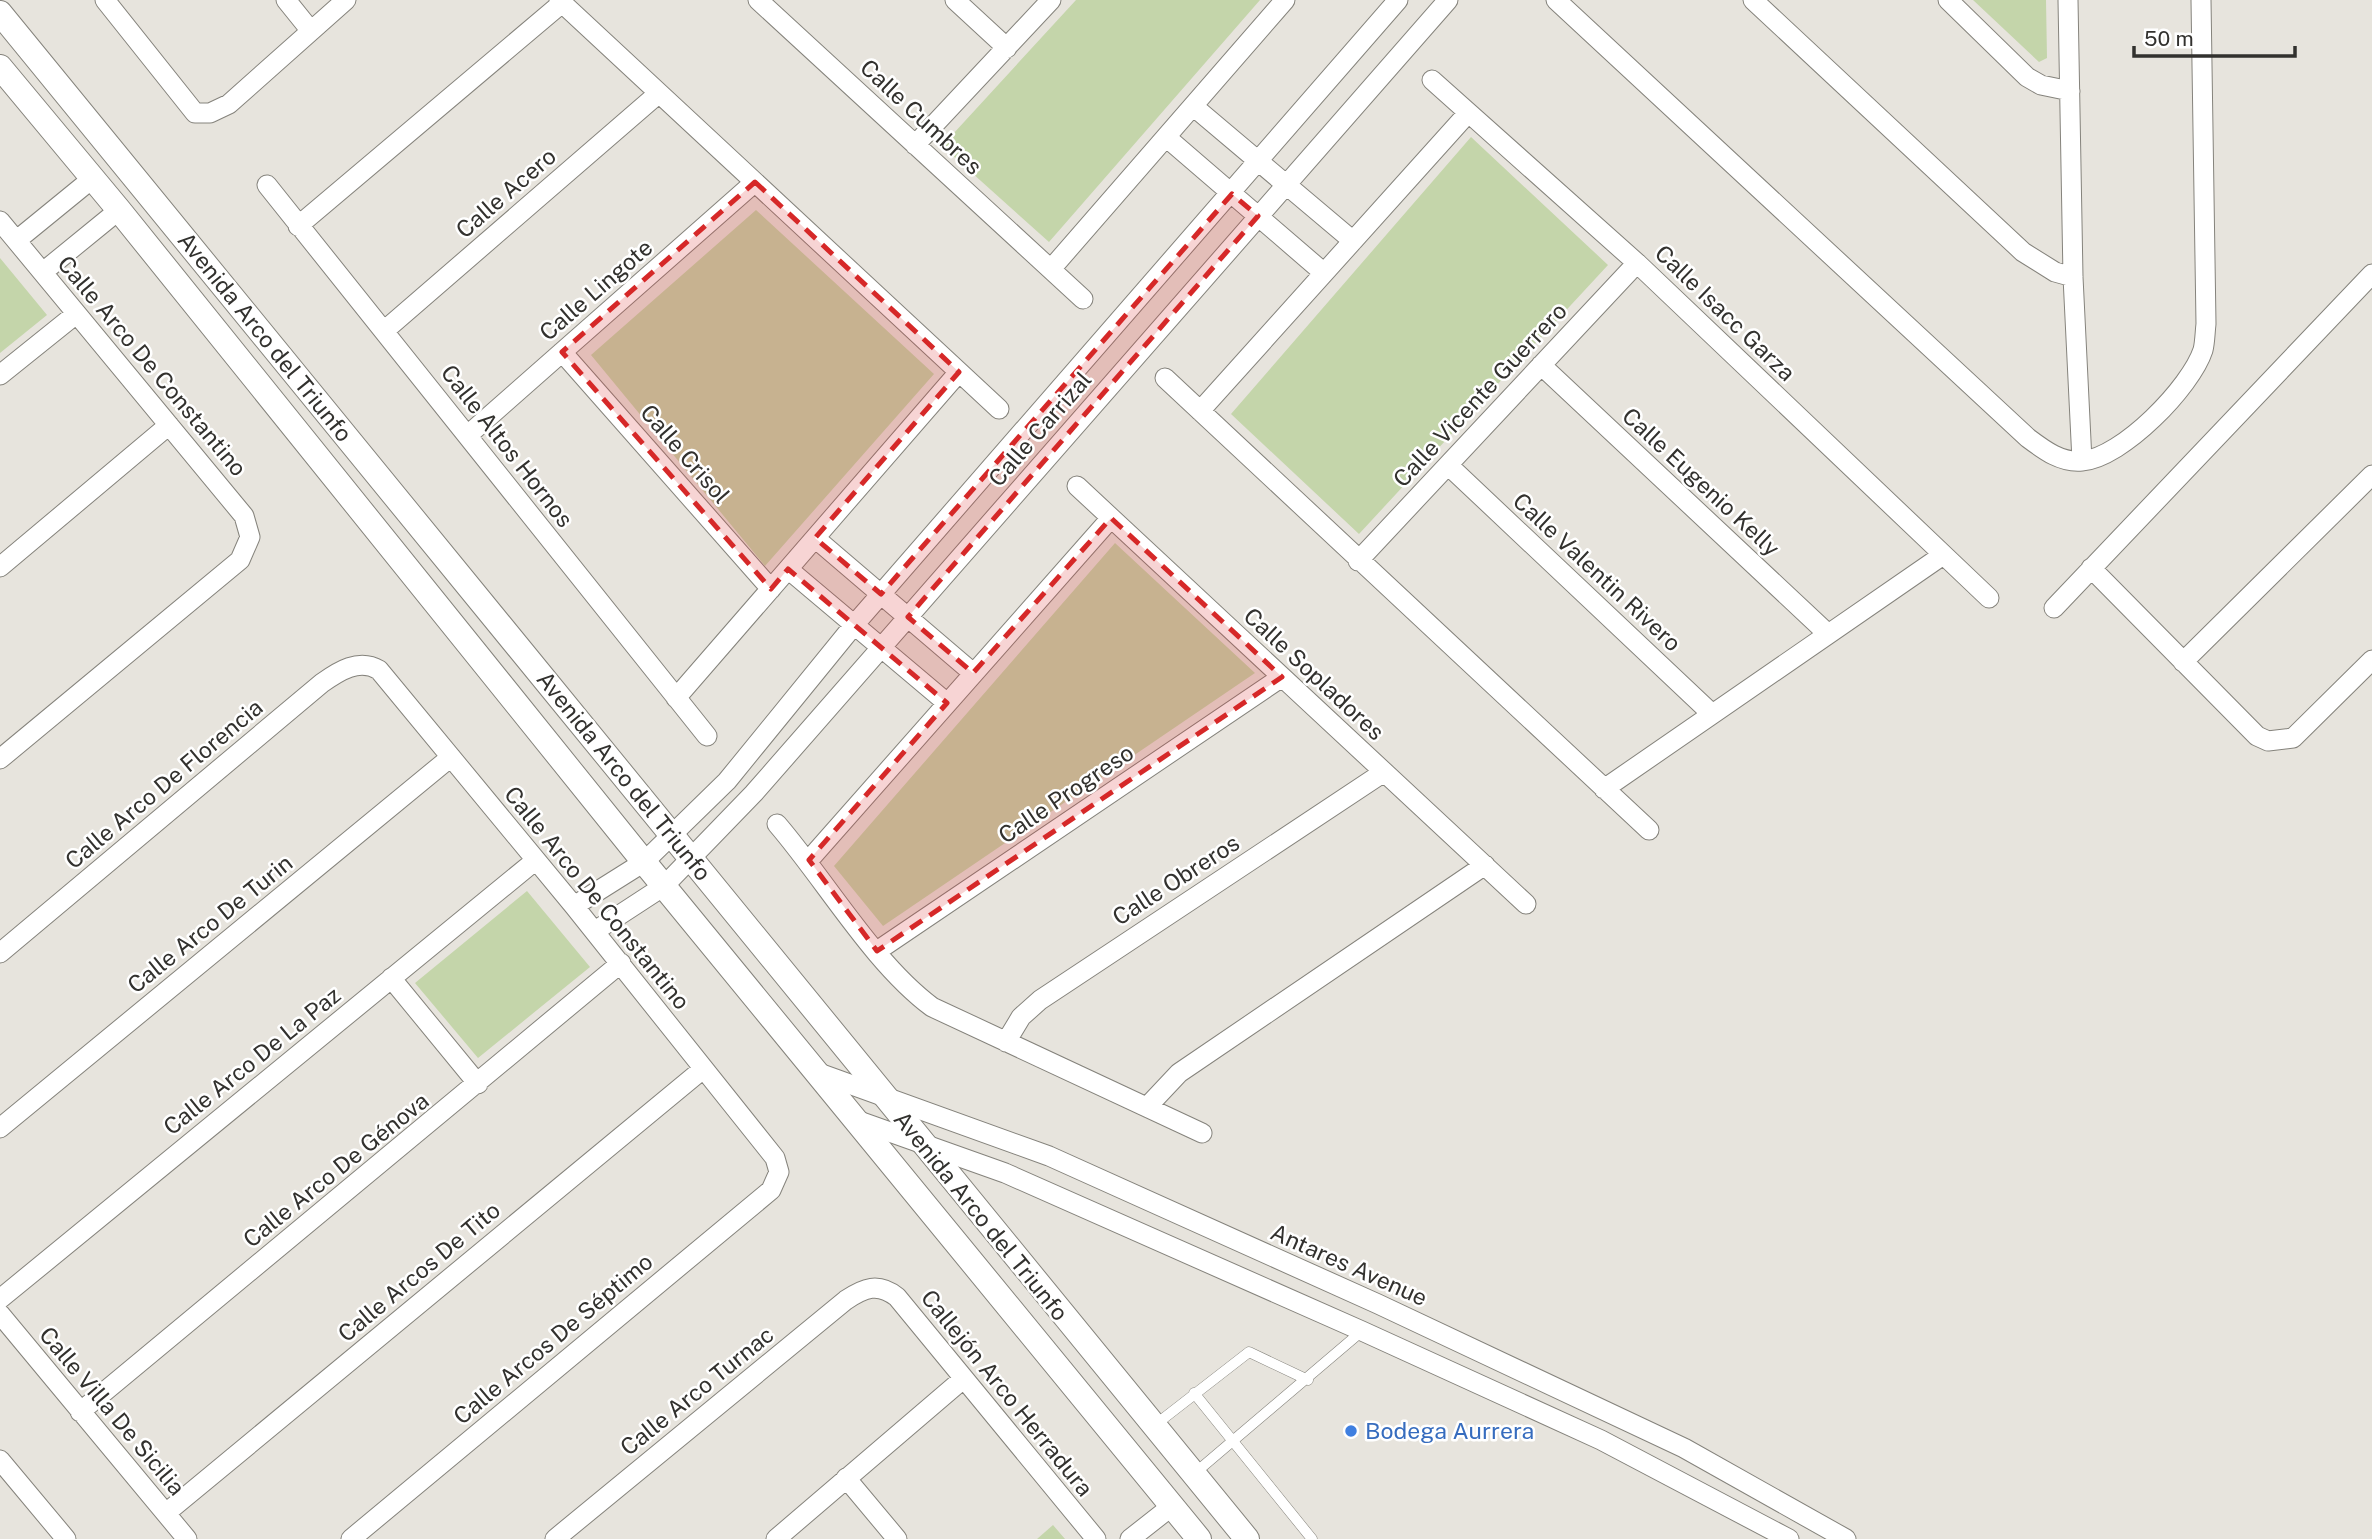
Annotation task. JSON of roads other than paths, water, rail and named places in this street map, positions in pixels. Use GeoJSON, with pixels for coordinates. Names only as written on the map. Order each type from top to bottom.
{"type":"FeatureCollection","features":[{"type":"Feature","properties":{"kind":"street"},"geometry":{"type":"LineString","coordinates":[[105,0],[195,113],[200,115],[229,104],[346,0]]}},
{"type":"Feature","properties":{"kind":"street"},"geometry":{"type":"LineString","coordinates":[[286,0],[311,31]]}},
{"type":"Feature","properties":{"kind":"street","name":"Calle Cumbres"},"geometry":{"type":"LineString","coordinates":[[758,0],[1083,299]]}},
{"type":"Feature","properties":{"kind":"street"},"geometry":{"type":"LineString","coordinates":[[955,0],[1007,48]]}},
{"type":"Feature","properties":{"kind":"street"},"geometry":{"type":"LineString","coordinates":[[915,145],[1051,0]]}},
{"type":"Feature","properties":{"kind":"street"},"geometry":{"type":"LineString","coordinates":[[1051,269],[1285,0]]}},
{"type":"Feature","properties":{"kind":"street","name":"Calle Carrizal"},"geometry":{"type":"LineString","coordinates":[[574,905],[644,862],[727,780],[854,625],[1232,194],[1398,0]]}},
{"type":"Feature","properties":{"kind":"street","name":"Calle Carrizal"},"geometry":{"type":"LineString","coordinates":[[595,931],[664,886],[754,793],[1448,0]]}},
{"type":"Feature","properties":{"kind":"street"},"geometry":{"type":"LineString","coordinates":[[1753,0],[2023,252],[2055,272],[2073,277]]}},
{"type":"Feature","properties":{"kind":"street"},"geometry":{"type":"LineString","coordinates":[[1948,0],[2027,77],[2041,85],[2070,91]]}},
{"type":"Feature","properties":{"kind":"street"},"geometry":{"type":"LineString","coordinates":[[2068,0],[2073,277],[2082,461]]}},
{"type":"Feature","properties":{"kind":"street"},"geometry":{"type":"LineString","coordinates":[[1562,2],[2028,438],[2048,453],[2082,461],[2123,443],[2148,421],[2194,369],[2203,349],[2206,324],[2202,0]]}},
{"type":"Feature","properties":{"kind":"street"},"geometry":{"type":"LineString","coordinates":[[298,226],[560,2],[999,409]]}},
{"type":"Feature","properties":{"kind":"street","name":"Avenida Arco del Triunfo"},"geometry":{"type":"LineString","coordinates":[[0,13],[1192,1476],[1247,1539]]}},
{"type":"Feature","properties":{"kind":"street","name":"Avenida Arco del Triunfo"},"geometry":{"type":"LineString","coordinates":[[0,67],[119,210],[644,862],[1199,1539]]}},
{"type":"Feature","properties":{"kind":"street","name":"Calle Isacc Garza"},"geometry":{"type":"LineString","coordinates":[[1432,80],[1637,263],[1989,598]]}},
{"type":"Feature","properties":{"kind":"street","name":"Calle Acero"},"geometry":{"type":"LineString","coordinates":[[384,331],[659,93]]}},
{"type":"Feature","properties":{"kind":"street"},"geometry":{"type":"LineString","coordinates":[[1193,106],[1353,241]]}},
{"type":"Feature","properties":{"kind":"street"},"geometry":{"type":"LineString","coordinates":[[1200,411],[1468,113]]}},
{"type":"Feature","properties":{"kind":"street"},"geometry":{"type":"LineString","coordinates":[[1166,137],[1324,273]]}},
{"type":"Feature","properties":{"kind":"street"},"geometry":{"type":"LineString","coordinates":[[17,240],[93,178]]}},
{"type":"Feature","properties":{"kind":"street","name":"Calle Lingote"},"geometry":{"type":"LineString","coordinates":[[468,435],[755,182]]}},
{"type":"Feature","properties":{"kind":"street","name":"Calle Altos Hornos"},"geometry":{"type":"LineString","coordinates":[[267,185],[707,736]]}},
{"type":"Feature","properties":{"kind":"street"},"geometry":{"type":"LineString","coordinates":[[43,272],[119,210]]}},
{"type":"Feature","properties":{"kind":"street","name":"Calle Arco De Constantino"},"geometry":{"type":"LineString","coordinates":[[0,221],[244,516],[250,528],[247,549],[240,560],[0,759]]}},
{"type":"Feature","properties":{"kind":"street","name":"Calle Vicente Guerrero"},"geometry":{"type":"LineString","coordinates":[[1359,561],[1637,263]]}},
{"type":"Feature","properties":{"kind":"street"},"geometry":{"type":"LineString","coordinates":[[2054,608],[2372,274]]}},
{"type":"Feature","properties":{"kind":"street"},"geometry":{"type":"LineString","coordinates":[[0,374],[76,314]]}},
{"type":"Feature","properties":{"kind":"street","name":"Calle Crisol"},"geometry":{"type":"LineString","coordinates":[[562,352],[771,589]]}},
{"type":"Feature","properties":{"kind":"street","name":"Calle Eugenio Kelly"},"geometry":{"type":"LineString","coordinates":[[1541,365],[1828,634]]}},
{"type":"Feature","properties":{"kind":"street"},"geometry":{"type":"LineString","coordinates":[[676,698],[959,372]]}},
{"type":"Feature","properties":{"kind":"street"},"geometry":{"type":"LineString","coordinates":[[1165,378],[1649,830]]}},
{"type":"Feature","properties":{"kind":"street"},"geometry":{"type":"LineString","coordinates":[[0,566],[169,425]]}},
{"type":"Feature","properties":{"kind":"street","name":"Calle Valentin Rivero"},"geometry":{"type":"LineString","coordinates":[[1448,465],[1712,715]]}},
{"type":"Feature","properties":{"kind":"street"},"geometry":{"type":"LineString","coordinates":[[2183,662],[2372,475]]}},
{"type":"Feature","properties":{"kind":"street","name":"Calle Sopladores"},"geometry":{"type":"LineString","coordinates":[[1077,486],[1526,904]]}},
{"type":"Feature","properties":{"kind":"street"},"geometry":{"type":"LineString","coordinates":[[809,860],[1111,518]]}},
{"type":"Feature","properties":{"kind":"street"},"geometry":{"type":"LineString","coordinates":[[815,538],[973,673]]}},
{"type":"Feature","properties":{"kind":"street"},"geometry":{"type":"LineString","coordinates":[[1604,789],[1943,555]]}},
{"type":"Feature","properties":{"kind":"street"},"geometry":{"type":"LineString","coordinates":[[2091,568],[2257,736],[2268,741],[2293,738],[2372,660]]}},
{"type":"Feature","properties":{"kind":"street"},"geometry":{"type":"LineString","coordinates":[[788,569],[947,703]]}},
{"type":"Feature","properties":{"kind":"street","name":"Calle Arco De Constantino"},"geometry":{"type":"LineString","coordinates":[[365,664],[379,670],[574,905],[765,1144],[775,1158],[779,1172]]}},
{"type":"Feature","properties":{"kind":"street","name":"Calle Arco De Florencia"},"geometry":{"type":"LineString","coordinates":[[0,953],[322,683],[338,672],[365,664]]}},
{"type":"Feature","properties":{"kind":"street","name":"Calle Progreso"},"geometry":{"type":"LineString","coordinates":[[877,951],[1282,677]]}},
{"type":"Feature","properties":{"kind":"street","name":"Calle Arco De Turin"},"geometry":{"type":"LineString","coordinates":[[0,1128],[451,757]]}},
{"type":"Feature","properties":{"kind":"street","name":"Calle Obreros"},"geometry":{"type":"LineString","coordinates":[[1006,1042],[1021,1017],[1040,1000],[1384,772]]}},
{"type":"Feature","properties":{"kind":"street"},"geometry":{"type":"LineString","coordinates":[[778,824],[809,860],[877,951],[914,993],[932,1007],[1202,1133]]}},
{"type":"Feature","properties":{"kind":"street","name":"Calle Arco De La Paz"},"geometry":{"type":"LineString","coordinates":[[0,1299],[536,860]]}},
{"type":"Feature","properties":{"kind":"street"},"geometry":{"type":"LineString","coordinates":[[1147,1107],[1179,1073],[1485,865]]}},
{"type":"Feature","properties":{"kind":"street","name":"Calle Arco De Génova"},"geometry":{"type":"LineString","coordinates":[[80,1412],[621,964]]}},
{"type":"Feature","properties":{"kind":"street"},"geometry":{"type":"LineString","coordinates":[[391,978],[478,1084]]}},
{"type":"Feature","properties":{"kind":"street","name":"Calle Arcos De Tito"},"geometry":{"type":"LineString","coordinates":[[166,1513],[703,1069]]}},
{"type":"Feature","properties":{"kind":"street","name":"Antares Avenue"},"geometry":{"type":"LineString","coordinates":[[816,1072],[1049,1156],[1553,1384],[1684,1448],[1846,1539]]}},
{"type":"Feature","properties":{"kind":"street"},"geometry":{"type":"LineString","coordinates":[[856,1120],[1005,1173],[1362,1331],[1601,1440],[1789,1539]]}},
{"type":"Feature","properties":{"kind":"street","name":"Calle Arcos De Séptimo"},"geometry":{"type":"LineString","coordinates":[[351,1539],[771,1190],[779,1172]]}},
{"type":"Feature","properties":{"kind":"street","name":"Callejón Arco Herradura"},"geometry":{"type":"LineString","coordinates":[[875,1287],[887,1289],[897,1297],[1096,1539]]}},
{"type":"Feature","properties":{"kind":"street","name":"Calle Arco Turnac"},"geometry":{"type":"LineString","coordinates":[[555,1539],[846,1300],[875,1287]]}},
{"type":"Feature","properties":{"kind":"street","name":"Calle Villa De Sicilia"},"geometry":{"type":"LineString","coordinates":[[0,1314],[187,1539]]}},
{"type":"Feature","properties":{"kind":"street"},"geometry":{"type":"LineString","coordinates":[[776,1539],[963,1379]]}},
{"type":"Feature","properties":{"kind":"street"},"geometry":{"type":"LineString","coordinates":[[0,1460],[66,1539]]}},
{"type":"Feature","properties":{"kind":"street"},"geometry":{"type":"LineString","coordinates":[[846,1479],[897,1539]]}},
{"type":"Feature","properties":{"kind":"street"},"geometry":{"type":"LineString","coordinates":[[1130,1539],[1172,1506]]}},
{"type":"Feature","properties":{"kind":"lane"},"geometry":{"type":"LineString","coordinates":[[1192,1476],[1308,1380],[1362,1331]]}},
{"type":"Feature","properties":{"kind":"lane"},"geometry":{"type":"LineString","coordinates":[[1153,1427],[1249,1353],[1308,1380]]}},
{"type":"Feature","properties":{"kind":"lane"},"geometry":{"type":"LineString","coordinates":[[1194,1393],[1312,1539]]}},
{"type":"Feature","properties":{"kind":"place","name":"Bodega Aurrera"},"geometry":{"type":"Point","coordinates":[1351,1431]}}]}
